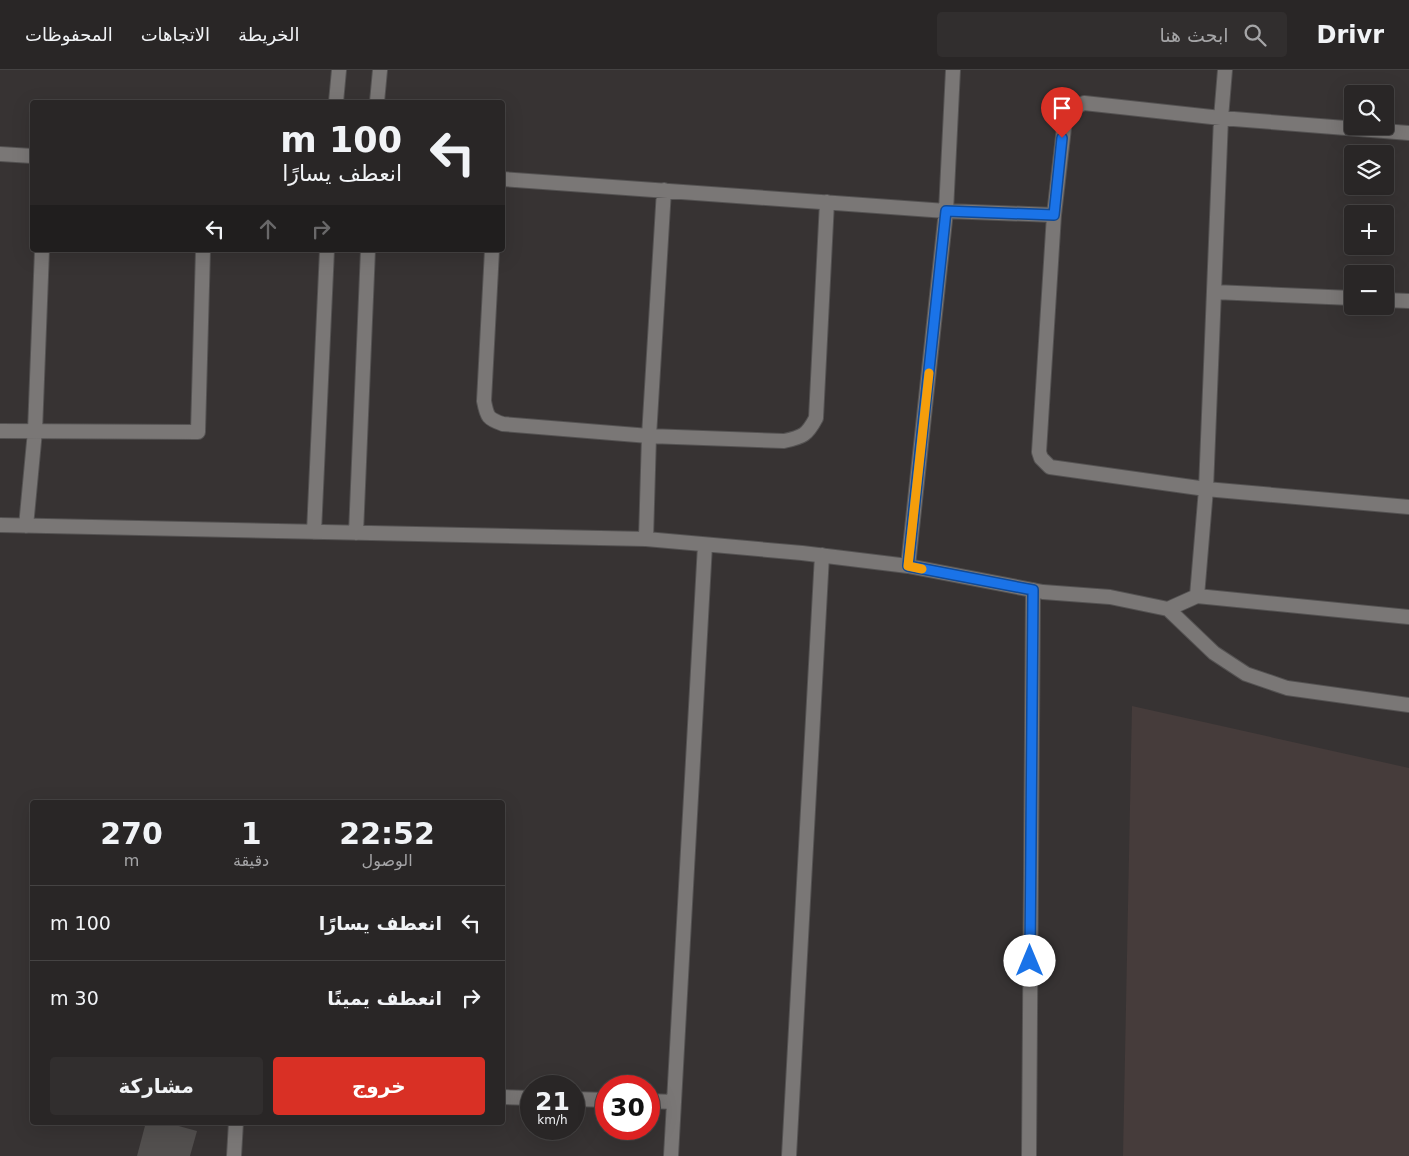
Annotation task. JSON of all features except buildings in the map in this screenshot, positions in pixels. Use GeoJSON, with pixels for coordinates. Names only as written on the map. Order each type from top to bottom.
{"type":"FeatureCollection","features":[{"type":"Feature","properties":{"kind":"street"},"geometry":{"type":"LineString","coordinates":[[336,100],[339,70]]}},
{"type":"Feature","properties":{"kind":"street"},"geometry":{"type":"LineString","coordinates":[[377,100],[380,70]]}},
{"type":"Feature","properties":{"kind":"street"},"geometry":{"type":"LineString","coordinates":[[908,566],[946,211],[953,70]]}},
{"type":"Feature","properties":{"kind":"street"},"geometry":{"type":"LineString","coordinates":[[1196,596],[1206,489],[1221,118],[1225,70]]}},
{"type":"Feature","properties":{"kind":"street"},"geometry":{"type":"LineString","coordinates":[[1409,133],[1221,118],[1084,103],[1071,109],[1065,118],[1054,215],[1038,452],[1050,467],[1206,489],[1409,507]]}},
{"type":"Feature","properties":{"kind":"street"},"geometry":{"type":"LineString","coordinates":[[0,154],[30,156]]}},
{"type":"Feature","properties":{"kind":"street"},"geometry":{"type":"LineString","coordinates":[[505,179],[946,211],[1054,215]]}},
{"type":"Feature","properties":{"kind":"street"},"geometry":{"type":"LineString","coordinates":[[646,540],[649,436],[664,190]]}},
{"type":"Feature","properties":{"kind":"street"},"geometry":{"type":"LineString","coordinates":[[492,252],[484,401],[487,415],[492,420],[503,424],[649,436],[784,442],[800,438],[809,430],[816,418],[827,202]]}},
{"type":"Feature","properties":{"kind":"street"},"geometry":{"type":"LineString","coordinates":[[26,526],[35,431],[42,252]]}},
{"type":"Feature","properties":{"kind":"street"},"geometry":{"type":"LineString","coordinates":[[0,431],[198,432],[203,252]]}},
{"type":"Feature","properties":{"kind":"street"},"geometry":{"type":"LineString","coordinates":[[314,532],[327,252]]}},
{"type":"Feature","properties":{"kind":"street"},"geometry":{"type":"LineString","coordinates":[[356,533],[368,252]]}},
{"type":"Feature","properties":{"kind":"street"},"geometry":{"type":"LineString","coordinates":[[1214,292],[1344,298]]}},
{"type":"Feature","properties":{"kind":"street"},"geometry":{"type":"LineString","coordinates":[[1394,300],[1409,301]]}},
{"type":"Feature","properties":{"kind":"street"},"geometry":{"type":"LineString","coordinates":[[0,525],[646,540],[822,555],[908,566],[1033,590],[1110,597],[1168,609],[1214,653],[1246,674],[1287,688],[1409,705]]}},
{"type":"Feature","properties":{"kind":"street"},"geometry":{"type":"LineString","coordinates":[[671,1156],[705,545]]}},
{"type":"Feature","properties":{"kind":"street"},"geometry":{"type":"LineString","coordinates":[[790,1156],[822,555]]}},
{"type":"Feature","properties":{"kind":"street"},"geometry":{"type":"LineString","coordinates":[[1029,1156],[1033,590]]}},
{"type":"Feature","properties":{"kind":"street"},"geometry":{"type":"LineString","coordinates":[[1168,609],[1196,596],[1409,617]]}},
{"type":"Feature","properties":{"kind":"street"},"geometry":{"type":"LineString","coordinates":[[505,1097],[520,1098]]}},
{"type":"Feature","properties":{"kind":"street"},"geometry":{"type":"LineString","coordinates":[[660,1101],[674,1102]]}},
{"type":"Feature","properties":{"kind":"street"},"geometry":{"type":"LineString","coordinates":[[234,1156],[236,1125]]}},
{"type":"Feature","properties":{"kind":"shaded area"},"geometry":{"type":"Polygon","coordinates":[[[1132,706],[1409,768],[1409,1156],[1123,1156],[1132,706]]]}},
{"type":"Feature","properties":{"kind":"slow traffic"},"geometry":{"type":"LineString","coordinates":[[922,569],[908,566],[929,373]]}},
{"type":"Feature","properties":{"kind":"route"},"geometry":{"type":"LineString","coordinates":[[1030,961],[1033,590],[908,566],[946,211],[1054,215],[1062,138]]}}]}
